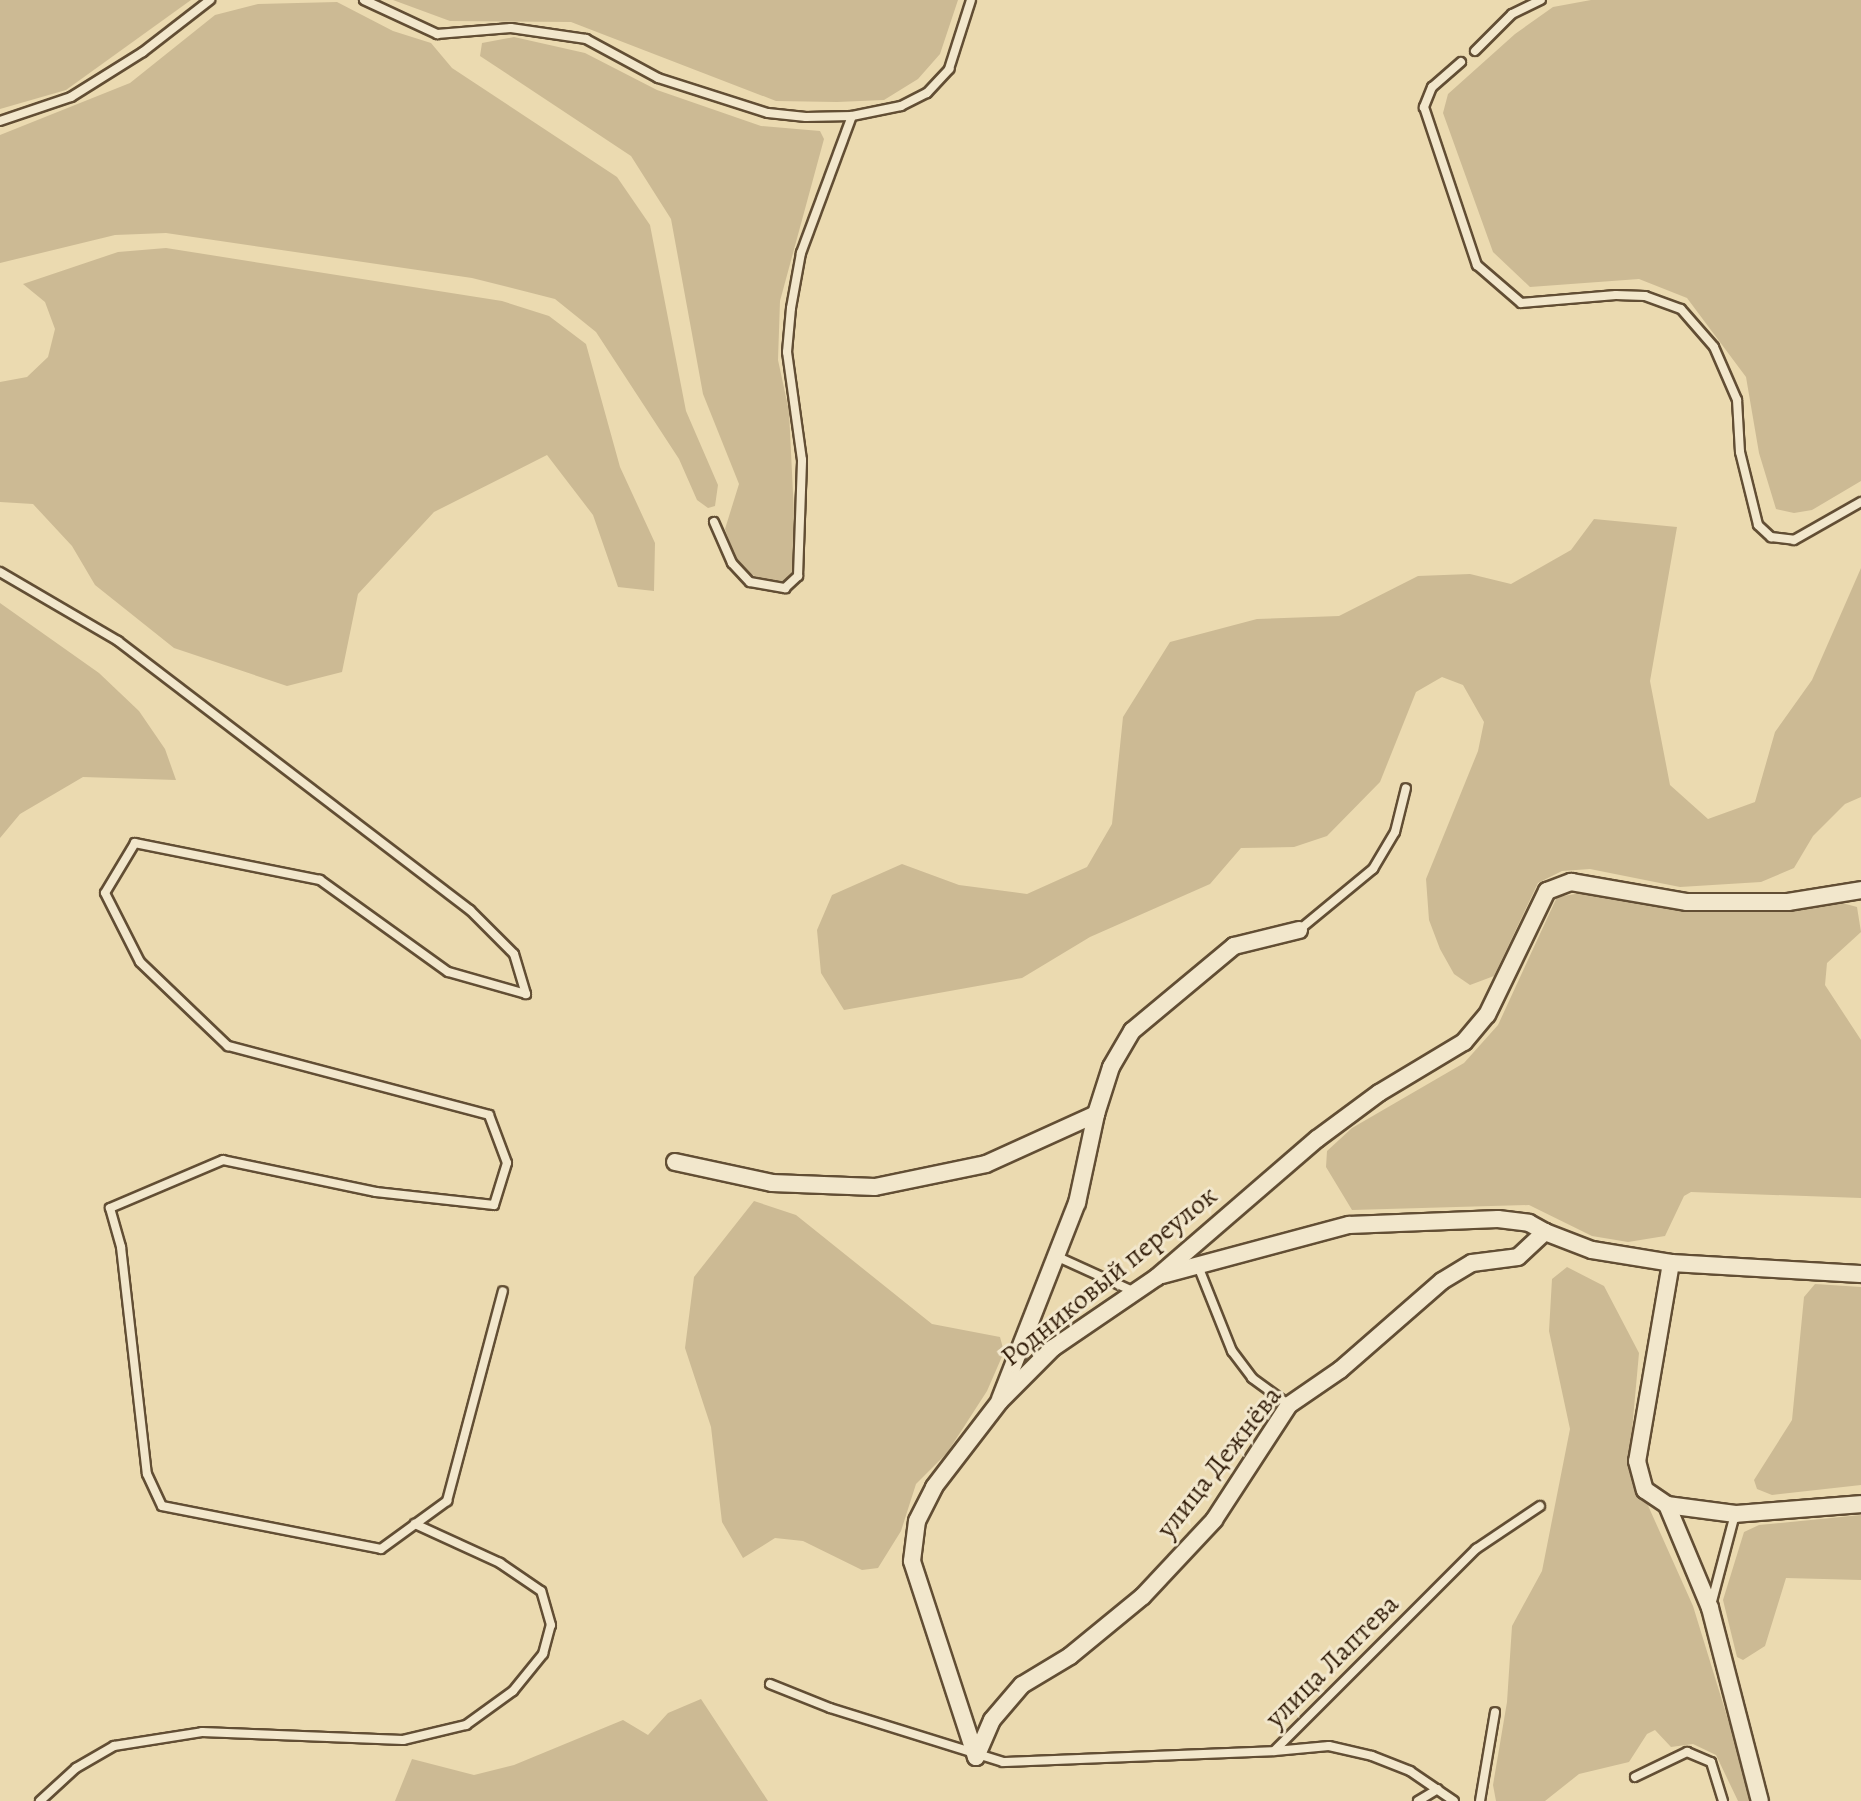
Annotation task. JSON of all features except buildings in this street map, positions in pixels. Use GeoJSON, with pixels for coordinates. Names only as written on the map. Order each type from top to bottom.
{"type":"FeatureCollection","features":[{"type":"Feature","properties":{"kind":"street","name":"Родниковый переулок"},"geometry":{"type":"LineString","coordinates":[[976,1757],[912,1561],[917,1521],[934,1487],[1000,1401],[1053,1348],[1157,1277],[1317,1139],[1379,1093],[1464,1042],[1487,1015],[1547,891],[1571,882],[1687,902],[1788,902],[1861,890]]}},
{"type":"Feature","properties":{"kind":"street"},"geometry":{"type":"LineString","coordinates":[[1000,1401],[1006,1375],[1058,1257],[1077,1203],[1096,1114],[1111,1067],[1132,1031],[1234,946],[1299,930]]}},
{"type":"Feature","properties":{"kind":"street"},"geometry":{"type":"LineString","coordinates":[[675,1162],[772,1183],[903,1185],[986,1164],[1096,1114]]}},
{"type":"Feature","properties":{"kind":"street"},"geometry":{"type":"LineString","coordinates":[[1157,1277],[1349,1225],[1498,1219],[1529,1223],[1592,1250],[1671,1263],[1861,1274]]}},
{"type":"Feature","properties":{"kind":"street","name":"улица Дежнёва"},"geometry":{"type":"LineString","coordinates":[[976,1757],[992,1720],[1022,1685],[1070,1656],[1143,1596],[1214,1520],[1289,1405],[1340,1370],[1442,1281],[1472,1263],[1518,1257],[1545,1232]]}},
{"type":"Feature","properties":{"kind":"street"},"geometry":{"type":"LineString","coordinates":[[1671,1263],[1637,1461],[1645,1490],[1667,1505],[1735,1514],[1861,1504]]}},
{"type":"Feature","properties":{"kind":"street"},"geometry":{"type":"LineString","coordinates":[[1667,1505],[1710,1608],[1760,1801]]}},
{"type":"Feature","properties":{"kind":"lane"},"geometry":{"type":"LineString","coordinates":[[0,121],[71,97],[143,52],[210,0]]}},
{"type":"Feature","properties":{"kind":"lane"},"geometry":{"type":"LineString","coordinates":[[364,0],[437,34],[511,28],[586,39],[658,78],[768,113],[852,116],[901,106],[927,93],[949,69],[971,0]]}},
{"type":"Feature","properties":{"kind":"lane"},"geometry":{"type":"LineString","coordinates":[[1475,51],[1512,14],[1541,0]]}},
{"type":"Feature","properties":{"kind":"lane"},"geometry":{"type":"LineString","coordinates":[[1461,62],[1432,87],[1424,107],[1477,265],[1521,303],[1616,295],[1645,296],[1681,309],[1714,347],[1737,400],[1740,452],[1758,525],[1771,537],[1794,540],[1861,502]]}},
{"type":"Feature","properties":{"kind":"lane"},"geometry":{"type":"LineString","coordinates":[[714,522],[732,563],[750,582],[785,588],[798,576],[802,460],[787,352],[791,308],[801,253],[852,116]]}},
{"type":"Feature","properties":{"kind":"lane"},"geometry":{"type":"LineString","coordinates":[[0,572],[118,641],[470,910],[514,954],[526,994],[448,972],[320,880],[135,843],[105,893],[140,962],[228,1046],[489,1115],[507,1163],[494,1205],[376,1192],[223,1160],[110,1208],[121,1247],[147,1474],[162,1506],[381,1549],[447,1501],[503,1291]]}},
{"type":"Feature","properties":{"kind":"lane"},"geometry":{"type":"LineString","coordinates":[[1299,930],[1373,869],[1395,832],[1406,788]]}},
{"type":"Feature","properties":{"kind":"lane"},"geometry":{"type":"LineString","coordinates":[[1058,1257],[1133,1291]]}},
{"type":"Feature","properties":{"kind":"lane"},"geometry":{"type":"LineString","coordinates":[[1198,1264],[1232,1351],[1252,1378],[1289,1405]]}},
{"type":"Feature","properties":{"kind":"lane","name":"улица Лаптева"},"geometry":{"type":"LineString","coordinates":[[770,1684],[976,1757],[1019,1763],[1274,1751],[1476,1549],[1540,1506]]}},
{"type":"Feature","properties":{"kind":"lane"},"geometry":{"type":"LineString","coordinates":[[1710,1608],[1735,1514]]}},
{"type":"Feature","properties":{"kind":"lane"},"geometry":{"type":"LineString","coordinates":[[40,1801],[61,1788],[76,1768],[114,1746],[202,1732],[403,1740],[466,1725],[513,1691],[543,1654],[551,1625],[541,1591],[500,1563],[415,1524]]}},
{"type":"Feature","properties":{"kind":"lane"},"geometry":{"type":"LineString","coordinates":[[1480,1801],[1495,1712]]}},
{"type":"Feature","properties":{"kind":"lane"},"geometry":{"type":"LineString","coordinates":[[1274,1751],[1329,1746],[1372,1756],[1438,1789],[1454,1801]]}},
{"type":"Feature","properties":{"kind":"lane"},"geometry":{"type":"LineString","coordinates":[[1635,1777],[1687,1752],[1711,1762],[1723,1801]]}},
{"type":"Feature","properties":{"kind":"lane"},"geometry":{"type":"LineString","coordinates":[[1418,1801],[1438,1789]]}},
{"type":"Feature","properties":{"kind":"shaded area"},"geometry":{"type":"Polygon","coordinates":[[[0,0],[191,0],[66,90],[0,109],[0,0]]]}},
{"type":"Feature","properties":{"kind":"shaded area"},"geometry":{"type":"Polygon","coordinates":[[[393,0],[958,0],[940,54],[918,79],[884,100],[837,102],[776,101],[571,22],[450,21],[393,0]]]}},
{"type":"Feature","properties":{"kind":"shaded area"},"geometry":{"type":"Polygon","coordinates":[[[1591,0],[1861,0],[1861,481],[1812,510],[1794,513],[1776,509],[1759,453],[1746,377],[1687,298],[1639,279],[1530,287],[1493,252],[1443,113],[1448,94],[1515,34],[1553,7],[1591,0]]]}},
{"type":"Feature","properties":{"kind":"shaded area"},"geometry":{"type":"Polygon","coordinates":[[[337,2],[393,31],[431,43],[452,68],[617,177],[650,225],[686,411],[718,485],[715,506],[708,508],[697,500],[679,459],[596,332],[555,299],[472,278],[166,233],[115,235],[0,263],[0,135],[130,83],[215,15],[258,4],[337,2]]]}},
{"type":"Feature","properties":{"kind":"shaded area"},"geometry":{"type":"Polygon","coordinates":[[[514,37],[585,53],[657,90],[761,126],[820,131],[824,139],[780,301],[778,360],[789,411],[796,555],[792,575],[782,582],[766,582],[751,574],[735,557],[725,529],[739,484],[703,394],[671,219],[631,156],[480,56],[482,43],[514,37]]]}},
{"type":"Feature","properties":{"kind":"shaded area"},"geometry":{"type":"Polygon","coordinates":[[[166,248],[502,301],[549,316],[586,344],[620,467],[655,543],[654,591],[618,587],[593,515],[547,455],[434,512],[358,594],[342,672],[287,686],[174,648],[95,585],[72,546],[33,504],[0,502],[0,382],[27,377],[48,357],[55,329],[45,302],[23,284],[118,252],[166,248]]]}},
{"type":"Feature","properties":{"kind":"shaded area"},"geometry":{"type":"Polygon","coordinates":[[[1594,519],[1677,527],[1650,681],[1670,785],[1708,819],[1755,802],[1775,732],[1812,680],[1861,568],[1861,797],[1845,804],[1813,836],[1794,868],[1761,882],[1680,887],[1590,869],[1562,871],[1538,883],[1494,976],[1470,985],[1454,974],[1440,949],[1429,920],[1426,879],[1478,751],[1484,722],[1463,685],[1442,677],[1416,692],[1380,782],[1327,836],[1294,847],[1241,848],[1210,884],[1090,937],[1022,978],[844,1010],[821,973],[817,930],[832,895],[902,864],[959,885],[1027,894],[1087,867],[1112,824],[1123,717],[1170,642],[1257,619],[1339,616],[1418,576],[1470,574],[1511,584],[1571,550],[1594,519]]]}},
{"type":"Feature","properties":{"kind":"shaded area"},"geometry":{"type":"Polygon","coordinates":[[[0,603],[99,673],[139,711],[165,749],[176,780],[83,777],[20,814],[0,838],[0,603]]]}},
{"type":"Feature","properties":{"kind":"shaded area"},"geometry":{"type":"Polygon","coordinates":[[[1599,890],[1686,909],[1831,900],[1857,907],[1861,932],[1827,963],[1825,985],[1861,1040],[1861,1198],[1691,1192],[1684,1196],[1665,1236],[1628,1242],[1592,1236],[1529,1205],[1352,1210],[1326,1167],[1327,1151],[1352,1128],[1464,1063],[1498,1025],[1557,897],[1599,890]]]}},
{"type":"Feature","properties":{"kind":"shaded area"},"geometry":{"type":"Polygon","coordinates":[[[754,1201],[796,1215],[932,1324],[1000,1337],[1004,1352],[987,1391],[947,1453],[916,1484],[901,1531],[878,1568],[862,1570],[803,1541],[775,1538],[743,1558],[722,1522],[711,1427],[685,1348],[694,1277],[754,1201]]]}},
{"type":"Feature","properties":{"kind":"shaded area"},"geometry":{"type":"Polygon","coordinates":[[[1567,1267],[1604,1286],[1639,1353],[1629,1463],[1693,1606],[1753,1801],[1738,1801],[1716,1755],[1693,1744],[1671,1747],[1655,1730],[1647,1734],[1629,1762],[1579,1774],[1545,1801],[1496,1801],[1493,1785],[1507,1702],[1512,1626],[1542,1571],[1570,1429],[1549,1331],[1552,1279],[1567,1267]]]}},
{"type":"Feature","properties":{"kind":"shaded area"},"geometry":{"type":"Polygon","coordinates":[[[1815,1284],[1861,1287],[1861,1485],[1772,1495],[1757,1489],[1754,1480],[1792,1420],[1804,1297],[1815,1284]]]}},
{"type":"Feature","properties":{"kind":"shaded area"},"geometry":{"type":"Polygon","coordinates":[[[1861,1515],[1861,1580],[1786,1578],[1765,1646],[1743,1660],[1737,1657],[1723,1600],[1744,1532],[1759,1525],[1861,1515]]]}},
{"type":"Feature","properties":{"kind":"shaded area"},"geometry":{"type":"Polygon","coordinates":[[[701,1699],[768,1801],[395,1801],[412,1759],[474,1775],[514,1765],[623,1720],[648,1735],[668,1713],[701,1699]]]}}]}
